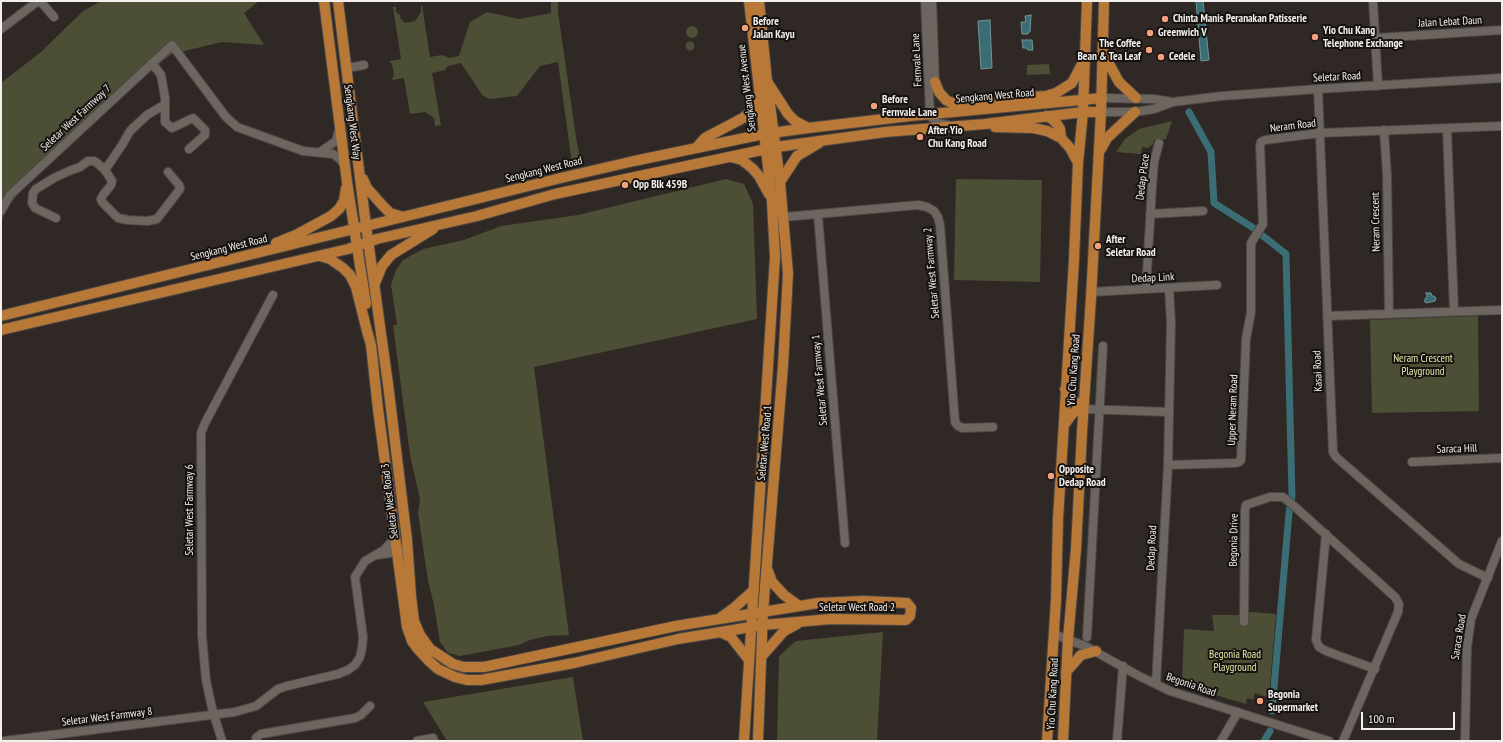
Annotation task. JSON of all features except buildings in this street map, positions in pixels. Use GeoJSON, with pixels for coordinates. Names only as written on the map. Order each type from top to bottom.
{"type":"FeatureCollection","features":[{"type":"Feature","properties":{"kind":"main road","name":"Sengkang West Way"},"geometry":{"type":"LineString","coordinates":[[324,1],[347,182],[358,246]]}},
{"type":"Feature","properties":{"kind":"main road","name":"Sengkang West Way"},"geometry":{"type":"LineString","coordinates":[[338,1],[368,242]]}},
{"type":"Feature","properties":{"kind":"main road","name":"Sengkang West Avenue"},"geometry":{"type":"LineString","coordinates":[[749,1],[760,98],[769,133]]}},
{"type":"Feature","properties":{"kind":"main road","name":"Sengkang West Avenue"},"geometry":{"type":"LineString","coordinates":[[759,1],[767,81],[771,148]]}},
{"type":"Feature","properties":{"kind":"main road","name":"Yio Chu Kang Road"},"geometry":{"type":"LineString","coordinates":[[1047,741],[1056,600],[1058,519],[1065,389],[1074,260],[1078,163],[1083,112],[1087,1]]}},
{"type":"Feature","properties":{"kind":"main road","name":"Yio Chu Kang Road"},"geometry":{"type":"LineString","coordinates":[[1063,741],[1068,639],[1076,549],[1099,153],[1104,1]]}},
{"type":"Feature","properties":{"kind":"main road"},"geometry":{"type":"LineString","coordinates":[[1102,51],[1119,82],[1136,98]]}},
{"type":"Feature","properties":{"kind":"main road"},"geometry":{"type":"LineString","coordinates":[[935,82],[939,92],[946,100],[952,103],[1046,96],[1056,93],[1072,83],[1084,59]]}},
{"type":"Feature","properties":{"kind":"main road"},"geometry":{"type":"LineString","coordinates":[[767,81],[788,114],[808,128]]}},
{"type":"Feature","properties":{"kind":"main road"},"geometry":{"type":"LineString","coordinates":[[935,82],[934,93],[942,105],[950,112]]}},
{"type":"Feature","properties":{"kind":"main road"},"geometry":{"type":"LineString","coordinates":[[1032,105],[1046,96]]}},
{"type":"Feature","properties":{"kind":"main road"},"geometry":{"type":"LineString","coordinates":[[696,148],[705,138],[743,118],[753,110],[760,98]]}},
{"type":"Feature","properties":{"kind":"main road","name":"Sengkang West Road"},"geometry":{"type":"LineString","coordinates":[[1,316],[626,163],[769,133],[930,114],[1102,98]]}},
{"type":"Feature","properties":{"kind":"main road"},"geometry":{"type":"LineString","coordinates":[[1,330],[320,256],[368,242],[440,225],[555,194],[730,156],[771,148],[885,132],[985,124],[1083,112],[1101,112]]}},
{"type":"Feature","properties":{"kind":"main road"},"geometry":{"type":"LineString","coordinates":[[1099,153],[1107,138],[1135,112]]}},
{"type":"Feature","properties":{"kind":"main road"},"geometry":{"type":"LineString","coordinates":[[1046,116],[1057,124],[1062,138],[1070,148],[1078,163]]}},
{"type":"Feature","properties":{"kind":"main road"},"geometry":{"type":"LineString","coordinates":[[985,124],[998,128],[1033,128],[1047,131],[1062,138]]}},
{"type":"Feature","properties":{"kind":"main road"},"geometry":{"type":"LineString","coordinates":[[780,182],[797,156],[823,141]]}},
{"type":"Feature","properties":{"kind":"main road","name":"Seletar West Road 1"},"geometry":{"type":"LineString","coordinates":[[758,741],[763,612],[783,366],[788,273],[788,217],[771,148]]}},
{"type":"Feature","properties":{"kind":"main road","name":"Seletar West Road 1"},"geometry":{"type":"LineString","coordinates":[[744,741],[769,375],[775,257],[771,198],[771,148]]}},
{"type":"Feature","properties":{"kind":"main road"},"geometry":{"type":"LineString","coordinates":[[730,156],[742,160],[753,169],[759,176],[771,198]]}},
{"type":"Feature","properties":{"kind":"main road"},"geometry":{"type":"LineString","coordinates":[[359,171],[372,195],[390,213],[403,217]]}},
{"type":"Feature","properties":{"kind":"main road"},"geometry":{"type":"LineString","coordinates":[[249,255],[296,235],[331,216],[339,209],[344,201],[347,182]]}},
{"type":"Feature","properties":{"kind":"main road"},"geometry":{"type":"LineString","coordinates":[[375,283],[382,266],[391,255],[440,225]]}},
{"type":"Feature","properties":{"kind":"main road","name":"Seletar West Road 3"},"geometry":{"type":"LineString","coordinates":[[368,242],[375,283],[407,540],[414,621],[420,636],[430,649],[453,664],[464,667],[484,667],[530,657]]}},
{"type":"Feature","properties":{"kind":"main road","name":"Seletar West Road 3"},"geometry":{"type":"LineString","coordinates":[[358,246],[408,633],[417,648],[430,662],[443,672],[455,677],[473,680],[531,670]]}},
{"type":"Feature","properties":{"kind":"main road","name":"Seletar West Road 3"},"geometry":{"type":"LineString","coordinates":[[320,256],[330,259],[350,275],[356,287],[372,345]]}},
{"type":"Feature","properties":{"kind":"main road"},"geometry":{"type":"LineString","coordinates":[[1065,389],[1073,400],[1083,408]]}},
{"type":"Feature","properties":{"kind":"main road"},"geometry":{"type":"LineString","coordinates":[[1064,426],[1072,414],[1083,408]]}},
{"type":"Feature","properties":{"kind":"main road"},"geometry":{"type":"LineString","coordinates":[[767,567],[772,582],[784,595],[799,606]]}},
{"type":"Feature","properties":{"kind":"main road"},"geometry":{"type":"LineString","coordinates":[[718,619],[734,608],[754,590]]}},
{"type":"Feature","properties":{"kind":"main road","name":"Seletar West Road 2"},"geometry":{"type":"LineString","coordinates":[[530,657],[676,626],[799,606],[864,601],[906,603],[910,608],[910,616],[906,620],[865,618],[802,621],[763,625],[678,639],[574,663],[531,670]]}},
{"type":"Feature","properties":{"kind":"main road"},"geometry":{"type":"LineString","coordinates":[[762,656],[784,631],[802,621]]}},
{"type":"Feature","properties":{"kind":"main road"},"geometry":{"type":"LineString","coordinates":[[720,632],[731,637],[749,660]]}},
{"type":"Feature","properties":{"kind":"main road"},"geometry":{"type":"LineString","coordinates":[[1066,672],[1079,656],[1096,651]]}},
{"type":"Feature","properties":{"kind":"street"},"geometry":{"type":"LineString","coordinates":[[1,29],[39,1],[54,17]]}},
{"type":"Feature","properties":{"kind":"street","name":"Fernvale Lane"},"geometry":{"type":"LineString","coordinates":[[925,1],[935,82]]}},
{"type":"Feature","properties":{"kind":"street","name":"Fernvale Lane"},"geometry":{"type":"LineString","coordinates":[[930,114],[932,1]]}},
{"type":"Feature","properties":{"kind":"street"},"geometry":{"type":"LineString","coordinates":[[1373,1],[1378,86]]}},
{"type":"Feature","properties":{"kind":"street","name":"Jalan Lebat Daun"},"geometry":{"type":"LineString","coordinates":[[1376,38],[1502,30]]}},
{"type":"Feature","properties":{"kind":"street","name":"Seletar West Farmway 7"},"geometry":{"type":"LineString","coordinates":[[1,211],[10,195],[172,45],[226,117],[238,127],[303,151],[320,152]]}},
{"type":"Feature","properties":{"kind":"street"},"geometry":{"type":"LineString","coordinates":[[152,63],[160,75],[164,104],[164,120],[170,128],[193,118],[205,130],[205,135],[189,149]]}},
{"type":"Feature","properties":{"kind":"street"},"geometry":{"type":"LineString","coordinates":[[347,68],[364,65]]}},
{"type":"Feature","properties":{"kind":"street","name":"Seletar Road"},"geometry":{"type":"LineString","coordinates":[[1101,112],[1135,112],[1154,109],[1173,102],[1222,96],[1502,78]]}},
{"type":"Feature","properties":{"kind":"street","name":"Kasai Road"},"geometry":{"type":"LineString","coordinates":[[1318,89],[1333,452],[1336,457],[1459,564],[1488,578]]}},
{"type":"Feature","properties":{"kind":"street","name":"Seletar Road"},"geometry":{"type":"LineString","coordinates":[[1102,98],[1154,99],[1173,102]]}},
{"type":"Feature","properties":{"kind":"street"},"geometry":{"type":"LineString","coordinates":[[105,170],[130,131],[147,115],[164,104]]}},
{"type":"Feature","properties":{"kind":"street"},"geometry":{"type":"LineString","coordinates":[[930,114],[938,123],[952,126]]}},
{"type":"Feature","properties":{"kind":"street"},"geometry":{"type":"LineString","coordinates":[[320,152],[336,141],[340,126]]}},
{"type":"Feature","properties":{"kind":"street","name":"Neram Road"},"geometry":{"type":"LineString","coordinates":[[1251,312],[1251,243],[1263,224],[1261,142],[1265,140],[1320,133],[1502,126]]}},
{"type":"Feature","properties":{"kind":"street"},"geometry":{"type":"LineString","coordinates":[[1447,129],[1454,311]]}},
{"type":"Feature","properties":{"kind":"street","name":"Neram Crescent"},"geometry":{"type":"LineString","coordinates":[[1384,130],[1387,175],[1389,314]]}},
{"type":"Feature","properties":{"kind":"street","name":"Dedap Place"},"geometry":{"type":"LineString","coordinates":[[1146,289],[1154,162],[1159,143]]}},
{"type":"Feature","properties":{"kind":"street"},"geometry":{"type":"LineString","coordinates":[[320,152],[332,154],[340,159],[345,167]]}},
{"type":"Feature","properties":{"kind":"street"},"geometry":{"type":"LineString","coordinates":[[56,218],[35,208],[32,203],[32,197],[36,189],[68,170],[80,167],[88,161],[94,161],[105,170],[112,183],[103,195],[101,200],[102,202],[118,218],[128,220],[148,221],[157,218],[180,189],[179,185],[168,172]]}},
{"type":"Feature","properties":{"kind":"street","name":"Seletar West Farmway 2"},"geometry":{"type":"LineString","coordinates":[[788,217],[918,205],[927,207],[934,211],[938,217],[940,225],[955,422],[958,426],[963,428],[993,427]]}},
{"type":"Feature","properties":{"kind":"street","name":"Dedap Place"},"geometry":{"type":"LineString","coordinates":[[1150,214],[1203,211]]}},
{"type":"Feature","properties":{"kind":"street","name":"Seletar West Farmway 1"},"geometry":{"type":"LineString","coordinates":[[818,215],[845,543]]}},
{"type":"Feature","properties":{"kind":"street","name":"Dedap Link"},"geometry":{"type":"LineString","coordinates":[[1091,292],[1216,285]]}},
{"type":"Feature","properties":{"kind":"street","name":"Dedap Road"},"geometry":{"type":"LineString","coordinates":[[1156,684],[1168,465],[1169,288]]}},
{"type":"Feature","properties":{"kind":"street","name":"Seletar West Farmway 6"},"geometry":{"type":"LineString","coordinates":[[222,741],[213,714],[206,680],[202,636],[201,433],[273,296]]}},
{"type":"Feature","properties":{"kind":"street"},"geometry":{"type":"LineString","coordinates":[[1327,316],[1502,310]]}},
{"type":"Feature","properties":{"kind":"street","name":"Upper Neram Road"},"geometry":{"type":"LineString","coordinates":[[1168,465],[1235,463],[1241,460],[1246,339],[1251,312]]}},
{"type":"Feature","properties":{"kind":"street"},"geometry":{"type":"LineString","coordinates":[[1087,637],[1103,346]]}},
{"type":"Feature","properties":{"kind":"street"},"geometry":{"type":"LineString","coordinates":[[1083,408],[1168,412]]}},
{"type":"Feature","properties":{"kind":"street","name":"Saraca Hill"},"geometry":{"type":"LineString","coordinates":[[1412,462],[1502,458]]}},
{"type":"Feature","properties":{"kind":"street","name":"Begonia Drive"},"geometry":{"type":"LineString","coordinates":[[1244,622],[1245,510],[1246,506],[1255,501],[1270,497],[1283,497],[1396,597],[1399,604],[1398,612],[1343,741]]}},
{"type":"Feature","properties":{"kind":"street"},"geometry":{"type":"LineString","coordinates":[[1326,534],[1316,640],[1319,647],[1326,651],[1375,669]]}},
{"type":"Feature","properties":{"kind":"street","name":"Seletar West Farmway 8"},"geometry":{"type":"LineString","coordinates":[[4,741],[235,712],[256,706],[282,688],[298,682],[338,674],[355,665],[360,657],[362,648],[363,637],[355,577],[365,561],[384,550],[395,538]]}},
{"type":"Feature","properties":{"kind":"street"},"geometry":{"type":"LineString","coordinates":[[374,556],[403,551],[407,540]]}},
{"type":"Feature","properties":{"kind":"street","name":"Saraca Road"},"geometry":{"type":"LineString","coordinates":[[1465,741],[1467,647],[1471,619],[1502,541]]}},
{"type":"Feature","properties":{"kind":"street","name":"Begonia Road"},"geometry":{"type":"LineString","coordinates":[[1054,634],[1096,651],[1170,691],[1329,741]]}},
{"type":"Feature","properties":{"kind":"street"},"geometry":{"type":"LineString","coordinates":[[1117,741],[1122,666]]}},
{"type":"Feature","properties":{"kind":"street"},"geometry":{"type":"LineString","coordinates":[[256,741],[256,738],[261,734],[356,718],[370,706]]}},
{"type":"Feature","properties":{"kind":"street"},"geometry":{"type":"LineString","coordinates":[[1221,741],[1238,712]]}},
{"type":"Feature","properties":{"kind":"street"},"geometry":{"type":"LineString","coordinates":[[417,741],[433,739]]}},
{"type":"Feature","properties":{"kind":"green space"},"geometry":{"type":"Polygon","coordinates":[[[101,1],[259,1],[244,13],[264,45],[222,42],[172,54],[150,70],[79,138],[28,182],[6,209],[1,223],[1,83],[41,52],[83,11],[101,1]]]}},
{"type":"Feature","properties":{"kind":"green space"},"geometry":{"type":"Polygon","coordinates":[[[551,1],[558,1],[558,12],[577,144],[581,161],[572,164],[558,62],[540,66],[517,96],[490,99],[483,96],[461,63],[448,66],[445,70],[432,73],[441,125],[435,126],[434,118],[425,112],[410,114],[404,78],[392,80],[394,74],[392,64],[389,61],[401,59],[393,7],[396,7],[396,12],[401,16],[400,18],[405,23],[415,21],[421,12],[422,5],[430,57],[442,55],[449,58],[459,56],[470,22],[487,12],[519,19],[551,13],[551,1]]]}},
{"type":"Feature","properties":{"kind":"green space"},"geometry":{"type":"Polygon","coordinates":[[[694,26],[697,27],[697,37],[690,38],[687,37],[686,30],[687,27],[694,26]]]}},
{"type":"Feature","properties":{"kind":"green space"},"geometry":{"type":"Polygon","coordinates":[[[688,42],[692,42],[694,46],[692,50],[688,50],[686,48],[686,44],[688,42]]]}},
{"type":"Feature","properties":{"kind":"green space"},"geometry":{"type":"Polygon","coordinates":[[[1049,64],[1050,74],[1027,75],[1027,65],[1049,64]]]}},
{"type":"Feature","properties":{"kind":"green space"},"geometry":{"type":"Polygon","coordinates":[[[1172,121],[1166,139],[1154,140],[1153,144],[1148,148],[1142,147],[1141,154],[1116,152],[1125,139],[1139,129],[1172,121]]]}},
{"type":"Feature","properties":{"kind":"green space"},"geometry":{"type":"Polygon","coordinates":[[[726,179],[744,184],[753,204],[757,319],[534,367],[569,635],[547,636],[530,640],[519,645],[460,656],[448,653],[440,642],[434,605],[428,581],[418,513],[420,499],[410,455],[393,325],[397,325],[391,285],[396,270],[403,260],[423,249],[464,240],[501,226],[578,215],[726,179]]]}},
{"type":"Feature","properties":{"kind":"green space"},"geometry":{"type":"Polygon","coordinates":[[[956,179],[1042,180],[1040,282],[954,280],[956,179]]]}},
{"type":"Feature","properties":{"kind":"green space","name":"Neram Crescent Playground"},"geometry":{"type":"Polygon","coordinates":[[[1478,316],[1479,411],[1372,413],[1370,320],[1478,316]]]}},
{"type":"Feature","properties":{"kind":"green space","name":"Begonia Road Playground"},"geometry":{"type":"Polygon","coordinates":[[[1251,612],[1276,614],[1269,698],[1255,693],[1253,700],[1247,698],[1246,704],[1182,685],[1184,629],[1214,631],[1212,615],[1238,615],[1251,612]]]}},
{"type":"Feature","properties":{"kind":"green space"},"geometry":{"type":"Polygon","coordinates":[[[883,632],[877,741],[777,741],[779,656],[796,641],[883,632]]]}},
{"type":"Feature","properties":{"kind":"green space"},"geometry":{"type":"Polygon","coordinates":[[[573,677],[583,741],[447,741],[423,702],[573,677]]]}},
{"type":"Feature","properties":{"kind":"water"},"geometry":{"type":"Polygon","coordinates":[[[1196,1],[1203,1],[1209,60],[1201,61],[1196,1]]]}},
{"type":"Feature","properties":{"kind":"water"},"geometry":{"type":"Polygon","coordinates":[[[1031,15],[1030,32],[1028,32],[1028,34],[1022,34],[1021,22],[1026,22],[1025,16],[1031,15]]]}},
{"type":"Feature","properties":{"kind":"water"},"geometry":{"type":"Polygon","coordinates":[[[990,20],[992,68],[981,69],[978,21],[990,20]]]}},
{"type":"Feature","properties":{"kind":"water"},"geometry":{"type":"Polygon","coordinates":[[[1022,40],[1032,40],[1033,50],[1023,48],[1022,40]]]}},
{"type":"Feature","properties":{"kind":"water"},"geometry":{"type":"Polygon","coordinates":[[[1426,293],[1431,293],[1432,296],[1436,298],[1435,301],[1426,303],[1424,301],[1427,296],[1426,293]]]}},
{"type":"Feature","properties":{"kind":"waterway"},"geometry":{"type":"LineString","coordinates":[[1189,112],[1211,152],[1214,203],[1255,229]]}},
{"type":"Feature","properties":{"kind":"waterway"},"geometry":{"type":"LineString","coordinates":[[1263,236],[1286,254],[1292,496],[1289,513],[1272,711]]}},
{"type":"Feature","properties":{"kind":"waterway"},"geometry":{"type":"LineString","coordinates":[[1264,741],[1270,731]]}},
{"type":"Feature","properties":{"kind":"place","name":"Chinta Manis Peranakan Patisserie"},"geometry":{"type":"Point","coordinates":[1165,19]}},
{"type":"Feature","properties":{"kind":"place","name":"Before Jalan Kayu"},"geometry":{"type":"Point","coordinates":[745,28]}},
{"type":"Feature","properties":{"kind":"place","name":"Greenwich V"},"geometry":{"type":"Point","coordinates":[1150,33]}},
{"type":"Feature","properties":{"kind":"place","name":"Yio Chu Kang Telephone Exchange"},"geometry":{"type":"Point","coordinates":[1315,37]}},
{"type":"Feature","properties":{"kind":"place","name":"The Coffee Bean & Tea Leaf"},"geometry":{"type":"Point","coordinates":[1149,50]}},
{"type":"Feature","properties":{"kind":"place","name":"Cedele"},"geometry":{"type":"Point","coordinates":[1161,57]}},
{"type":"Feature","properties":{"kind":"place","name":"Before Fernvale Lane"},"geometry":{"type":"Point","coordinates":[874,106]}},
{"type":"Feature","properties":{"kind":"place","name":"After Yio Chu Kang Road"},"geometry":{"type":"Point","coordinates":[920,137]}},
{"type":"Feature","properties":{"kind":"place","name":"Opp Blk 459B"},"geometry":{"type":"Point","coordinates":[625,185]}},
{"type":"Feature","properties":{"kind":"place","name":"After Seletar Road"},"geometry":{"type":"Point","coordinates":[1098,246]}},
{"type":"Feature","properties":{"kind":"place","name":"Opposite Dedap Road"},"geometry":{"type":"Point","coordinates":[1051,476]}},
{"type":"Feature","properties":{"kind":"place","name":"Begonia Supermarket"},"geometry":{"type":"Point","coordinates":[1260,701]}}]}
